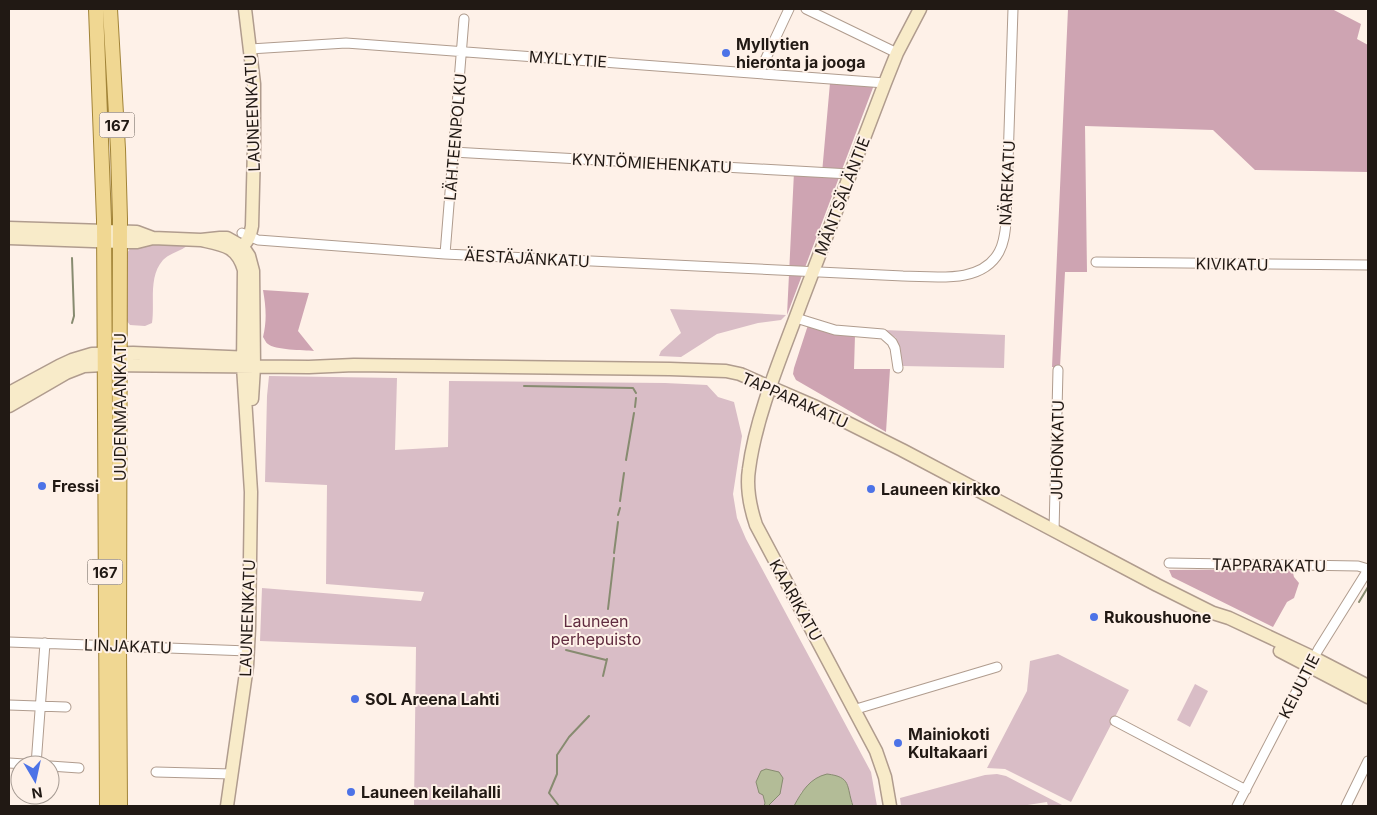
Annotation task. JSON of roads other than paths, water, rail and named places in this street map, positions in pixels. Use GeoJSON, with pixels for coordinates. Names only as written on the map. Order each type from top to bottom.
{"type":"FeatureCollection","features":[{"type":"Feature","properties":{"kind":"main road","name":"UUDENMAANKATU"},"geometry":{"type":"LineString","coordinates":[[96,9],[104,236],[104,359],[120,806]]}},
{"type":"Feature","properties":{"kind":"main road","name":"UUDENMAANKATU"},"geometry":{"type":"LineString","coordinates":[[107,806],[121,468],[119,359],[121,237],[110,9]]}},
{"type":"Feature","properties":{"kind":"street","name":"LAUNEENKATU"},"geometry":{"type":"LineString","coordinates":[[227,806],[248,651],[251,492],[248,428],[245,409],[249,362],[241,242],[252,226],[254,84],[245,9]]}},
{"type":"Feature","properties":{"kind":"street"},"geometry":{"type":"LineString","coordinates":[[759,73],[789,9]]}},
{"type":"Feature","properties":{"kind":"street"},"geometry":{"type":"LineString","coordinates":[[806,9],[897,53]]}},
{"type":"Feature","properties":{"kind":"street","name":"MÄNTSÄLÄNTIE"},"geometry":{"type":"LineString","coordinates":[[771,387],[885,83],[897,53],[920,9]]}},
{"type":"Feature","properties":{"kind":"street","name":"NÄREKATU"},"geometry":{"type":"LineString","coordinates":[[814,271],[904,276],[960,276],[978,272],[999,253],[1004,241],[1006,222],[1013,9]]}},
{"type":"Feature","properties":{"kind":"street","name":"LÄHTEENPOLKU"},"geometry":{"type":"LineString","coordinates":[[446,254],[464,19]]}},
{"type":"Feature","properties":{"kind":"street","name":"MYLLYTIE"},"geometry":{"type":"LineString","coordinates":[[250,49],[346,43],[885,83]]}},
{"type":"Feature","properties":{"kind":"street","name":"KYNTÖMIEHENKATU"},"geometry":{"type":"LineString","coordinates":[[453,152],[850,174]]}},
{"type":"Feature","properties":{"kind":"street"},"geometry":{"type":"LineString","coordinates":[[9,228],[121,237],[137,242],[153,238],[202,240],[226,246],[241,242]]}},
{"type":"Feature","properties":{"kind":"street"},"geometry":{"type":"LineString","coordinates":[[9,238],[104,236]]}},
{"type":"Feature","properties":{"kind":"street","name":"ÄESTÄJÄNKATU"},"geometry":{"type":"LineString","coordinates":[[241,242],[258,240],[446,254],[814,271]]}},
{"type":"Feature","properties":{"kind":"street","name":"KIVIKATU"},"geometry":{"type":"LineString","coordinates":[[1096,262],[1368,265]]}},
{"type":"Feature","properties":{"kind":"street"},"geometry":{"type":"LineString","coordinates":[[796,318],[835,330],[882,334],[892,342],[895,348],[898,368]]}},
{"type":"Feature","properties":{"kind":"street"},"geometry":{"type":"LineString","coordinates":[[9,393],[72,360],[104,359]]}},
{"type":"Feature","properties":{"kind":"street"},"geometry":{"type":"LineString","coordinates":[[9,406],[66,373],[104,359]]}},
{"type":"Feature","properties":{"kind":"street","name":"TAPPARAKATU"},"geometry":{"type":"LineString","coordinates":[[104,359],[332,365],[650,368],[726,371],[740,374],[816,407],[1213,613],[1229,618],[1312,662],[1368,697]]}},
{"type":"Feature","properties":{"kind":"street","name":"JUHONKATU"},"geometry":{"type":"LineString","coordinates":[[1054,531],[1058,370]]}},
{"type":"Feature","properties":{"kind":"street","name":"KAARIKATU"},"geometry":{"type":"LineString","coordinates":[[771,387],[756,437],[749,471],[751,510],[756,525],[881,763],[890,806]]}},
{"type":"Feature","properties":{"kind":"street","name":"TAPPARAKATU"},"geometry":{"type":"LineString","coordinates":[[1169,563],[1358,566],[1368,570]]}},
{"type":"Feature","properties":{"kind":"street","name":"KEIJUTIE"},"geometry":{"type":"LineString","coordinates":[[1237,806],[1312,662],[1368,570]]}},
{"type":"Feature","properties":{"kind":"street","name":"LINJAKATU"},"geometry":{"type":"LineString","coordinates":[[9,642],[248,651]]}},
{"type":"Feature","properties":{"kind":"street"},"geometry":{"type":"LineString","coordinates":[[37,755],[45,643]]}},
{"type":"Feature","properties":{"kind":"street","name":"TAPPARAKATU"},"geometry":{"type":"LineString","coordinates":[[1312,662],[1368,686]]}},
{"type":"Feature","properties":{"kind":"street"},"geometry":{"type":"LineString","coordinates":[[854,710],[997,667]]}},
{"type":"Feature","properties":{"kind":"street"},"geometry":{"type":"LineString","coordinates":[[9,705],[66,707]]}},
{"type":"Feature","properties":{"kind":"street"},"geometry":{"type":"LineString","coordinates":[[1115,721],[1246,790]]}},
{"type":"Feature","properties":{"kind":"street"},"geometry":{"type":"LineString","coordinates":[[1346,806],[1368,761]]}},
{"type":"Feature","properties":{"kind":"street"},"geometry":{"type":"LineString","coordinates":[[60,767],[79,768]]}},
{"type":"Feature","properties":{"kind":"street"},"geometry":{"type":"LineString","coordinates":[[156,772],[232,774]]}},
{"type":"Feature","properties":{"kind":"waterway"},"geometry":{"type":"LineString","coordinates":[[72,258],[74,316],[72,323]]}},
{"type":"Feature","properties":{"kind":"waterway"},"geometry":{"type":"LineString","coordinates":[[524,386],[633,388],[636,393]]}},
{"type":"Feature","properties":{"kind":"waterway"},"geometry":{"type":"LineString","coordinates":[[635,407],[636,398]]}},
{"type":"Feature","properties":{"kind":"waterway"},"geometry":{"type":"LineString","coordinates":[[626,460],[634,413]]}},
{"type":"Feature","properties":{"kind":"waterway"},"geometry":{"type":"LineString","coordinates":[[620,501],[624,473]]}},
{"type":"Feature","properties":{"kind":"waterway"},"geometry":{"type":"LineString","coordinates":[[618,515],[620,508]]}},
{"type":"Feature","properties":{"kind":"waterway"},"geometry":{"type":"LineString","coordinates":[[614,553],[618,522]]}},
{"type":"Feature","properties":{"kind":"waterway"},"geometry":{"type":"LineString","coordinates":[[608,609],[614,558]]}},
{"type":"Feature","properties":{"kind":"waterway"},"geometry":{"type":"LineString","coordinates":[[1359,602],[1368,587]]}},
{"type":"Feature","properties":{"kind":"waterway"},"geometry":{"type":"LineString","coordinates":[[566,650],[606,660]]}},
{"type":"Feature","properties":{"kind":"waterway"},"geometry":{"type":"LineString","coordinates":[[603,676],[607,659]]}},
{"type":"Feature","properties":{"kind":"waterway"},"geometry":{"type":"LineString","coordinates":[[559,806],[549,793],[557,774],[557,755],[569,737],[589,716]]}},
{"type":"Feature","properties":{"kind":"place","name":"Myllytien hieronta ja jooga"},"geometry":{"type":"Point","coordinates":[726,53]}},
{"type":"Feature","properties":{"kind":"place","name":"Fressi"},"geometry":{"type":"Point","coordinates":[42,486]}},
{"type":"Feature","properties":{"kind":"place","name":"Launeen kirkko"},"geometry":{"type":"Point","coordinates":[871,489]}},
{"type":"Feature","properties":{"kind":"place","name":"Rukoushuone"},"geometry":{"type":"Point","coordinates":[1094,617]}},
{"type":"Feature","properties":{"kind":"place","name":"SOL Areena Lahti"},"geometry":{"type":"Point","coordinates":[355,699]}},
{"type":"Feature","properties":{"kind":"place","name":"Mainiokoti Kultakaari"},"geometry":{"type":"Point","coordinates":[898,743]}},
{"type":"Feature","properties":{"kind":"place","name":"Launeen keilahalli"},"geometry":{"type":"Point","coordinates":[351,792]}},
{"type":"Feature","properties":{"kind":"park label","name":"Launeen perhepuisto"},"geometry":{"type":"Point","coordinates":[596,630]}}]}
